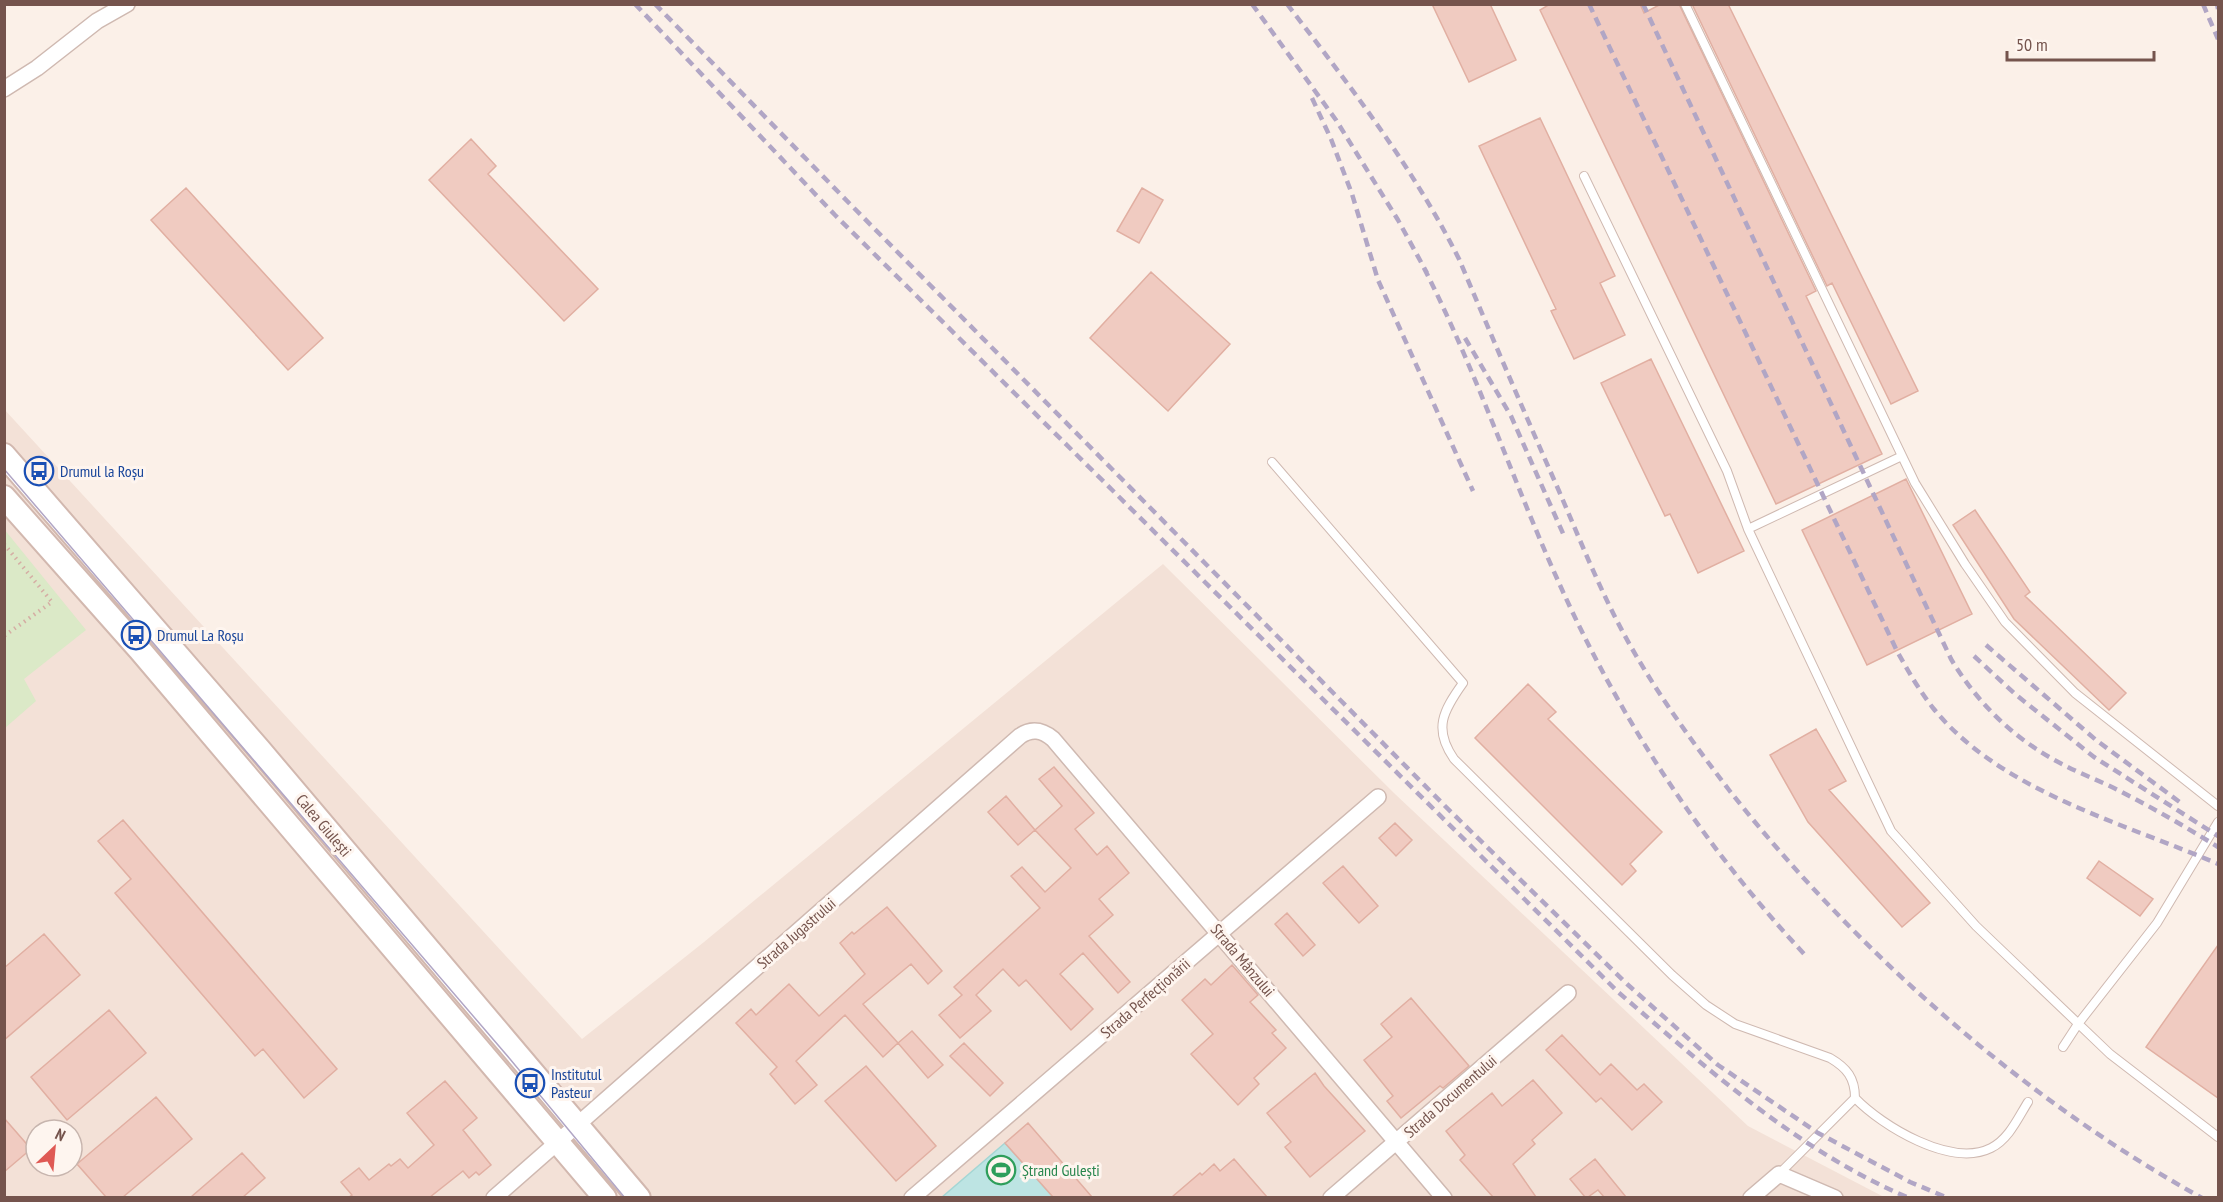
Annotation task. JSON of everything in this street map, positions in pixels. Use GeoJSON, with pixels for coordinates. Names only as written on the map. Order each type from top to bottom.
{"type":"FeatureCollection","features":[{"type":"Feature","properties":{"kind":"main road","name":"Calea Giulești"},"geometry":{"type":"LineString","coordinates":[[4,455],[259,749],[639,1197]]}},
{"type":"Feature","properties":{"kind":"main road","name":"Calea Giulești"},"geometry":{"type":"LineString","coordinates":[[4,497],[139,649],[605,1197]]}},
{"type":"Feature","properties":{"kind":"street"},"geometry":{"type":"LineString","coordinates":[[4,89],[36,68],[97,21],[127,4]]}},
{"type":"Feature","properties":{"kind":"street","name":"Strada Jugastrului"},"geometry":{"type":"LineString","coordinates":[[494,1197],[1020,736],[1036,730]]}},
{"type":"Feature","properties":{"kind":"street","name":"Strada Mânzului"},"geometry":{"type":"LineString","coordinates":[[1036,730],[1045,732],[1053,739],[1221,933],[1444,1197]]}},
{"type":"Feature","properties":{"kind":"street","name":"Strada Perfecționării"},"geometry":{"type":"LineString","coordinates":[[912,1197],[1377,797]]}},
{"type":"Feature","properties":{"kind":"street","name":"Strada Documentului"},"geometry":{"type":"LineString","coordinates":[[1331,1197],[1397,1143],[1568,993]]}},
{"type":"Feature","properties":{"kind":"street"},"geometry":{"type":"LineString","coordinates":[[1752,1197],[1779,1174],[1834,1197]]}},
{"type":"Feature","properties":{"kind":"lane"},"geometry":{"type":"LineString","coordinates":[[1685,4],[1915,483],[1965,564],[2005,622],[2074,693],[2218,806]]}},
{"type":"Feature","properties":{"kind":"lane"},"geometry":{"type":"LineString","coordinates":[[1584,176],[1727,471],[1748,529],[1891,831],[1976,926],[2110,1054],[2218,1137]]}},
{"type":"Feature","properties":{"kind":"lane"},"geometry":{"type":"LineString","coordinates":[[1748,529],[1902,456]]}},
{"type":"Feature","properties":{"kind":"lane"},"geometry":{"type":"LineString","coordinates":[[1272,462],[1463,683],[1444,712],[1442,726],[1442,737],[1454,759],[1697,998],[1721,1017],[1735,1024],[1772,1039],[1815,1051],[1843,1066],[1855,1086],[1855,1098],[1870,1113],[1943,1152],[1961,1155],[1990,1148],[2001,1141],[2028,1102]]}},
{"type":"Feature","properties":{"kind":"lane"},"geometry":{"type":"LineString","coordinates":[[2063,1047],[2078,1024],[2157,923],[2218,822]]}},
{"type":"Feature","properties":{"kind":"lane"},"geometry":{"type":"LineString","coordinates":[[1779,1174],[1855,1098]]}},
{"type":"Feature","properties":{"kind":"path"},"geometry":{"type":"LineString","coordinates":[[4,544],[52,602],[4,636]]}},
{"type":"Feature","properties":{"kind":"shaded area"},"geometry":{"type":"Polygon","coordinates":[[[4,409],[582,1039],[704,942],[1163,564],[1395,794],[1748,1126],[1884,1197],[5,1197],[4,409]]]}},
{"type":"Feature","properties":{"kind":"green space"},"geometry":{"type":"Polygon","coordinates":[[[4,529],[86,630],[24,679],[36,701],[5,728],[4,529]]]}},
{"type":"Feature","properties":{"kind":"water","name":"Ștrand Gulești"},"geometry":{"type":"Polygon","coordinates":[[[1005,1143],[1053,1197],[941,1198],[1005,1143]]]}},
{"type":"Feature","properties":{"kind":"building"},"geometry":{"type":"Polygon","coordinates":[[[1432,4],[1490,4],[1516,60],[1469,82],[1432,4]]]}},
{"type":"Feature","properties":{"kind":"building"},"geometry":{"type":"Polygon","coordinates":[[[1550,4],[1640,4],[1644,13],[1661,4],[1679,4],[1816,291],[1806,296],[1882,454],[1776,504],[1540,10],[1550,4]]]}},
{"type":"Feature","properties":{"kind":"building"},"geometry":{"type":"Polygon","coordinates":[[[1692,4],[1728,4],[1918,391],[1891,404],[1832,283],[1827,286],[1692,4]]]}},
{"type":"Feature","properties":{"kind":"building"},"geometry":{"type":"Polygon","coordinates":[[[1540,118],[1615,276],[1600,283],[1625,335],[1574,359],[1551,311],[1556,309],[1479,146],[1540,118]]]}},
{"type":"Feature","properties":{"kind":"building"},"geometry":{"type":"Polygon","coordinates":[[[471,139],[496,166],[488,174],[598,289],[564,321],[429,180],[471,139]]]}},
{"type":"Feature","properties":{"kind":"building"},"geometry":{"type":"Polygon","coordinates":[[[186,188],[323,338],[288,370],[151,220],[186,188]]]}},
{"type":"Feature","properties":{"kind":"building"},"geometry":{"type":"Polygon","coordinates":[[[1142,188],[1163,200],[1139,243],[1117,231],[1142,188]]]}},
{"type":"Feature","properties":{"kind":"building"},"geometry":{"type":"Polygon","coordinates":[[[1151,272],[1230,344],[1168,411],[1090,338],[1151,272]]]}},
{"type":"Feature","properties":{"kind":"building"},"geometry":{"type":"Polygon","coordinates":[[[1651,359],[1744,551],[1698,573],[1670,514],[1665,516],[1601,383],[1651,359]]]}},
{"type":"Feature","properties":{"kind":"building"},"geometry":{"type":"Polygon","coordinates":[[[1906,479],[1972,614],[1867,665],[1802,530],[1906,479]]]}},
{"type":"Feature","properties":{"kind":"building"},"geometry":{"type":"Polygon","coordinates":[[[1975,510],[2030,592],[2025,596],[2126,693],[2109,710],[2014,619],[1953,525],[1975,510]]]}},
{"type":"Feature","properties":{"kind":"building"},"geometry":{"type":"Polygon","coordinates":[[[1528,684],[1556,712],[1548,719],[1662,832],[1630,864],[1636,871],[1622,885],[1475,738],[1528,684]]]}},
{"type":"Feature","properties":{"kind":"building"},"geometry":{"type":"Polygon","coordinates":[[[1816,729],[1846,781],[1829,790],[1930,903],[1902,927],[1808,822],[1770,755],[1816,729]]]}},
{"type":"Feature","properties":{"kind":"building"},"geometry":{"type":"Polygon","coordinates":[[[1054,767],[1094,813],[1075,829],[1097,855],[1107,846],[1129,873],[1099,899],[1113,915],[1089,936],[1130,982],[1118,993],[1083,953],[1060,974],[1093,1009],[1071,1030],[1026,980],[1019,986],[1003,969],[976,995],[991,1011],[960,1038],[939,1015],[962,995],[954,987],[1040,908],[1011,876],[1022,867],[1045,892],[1071,868],[1035,830],[1062,806],[1039,779],[1054,767]]]}},
{"type":"Feature","properties":{"kind":"building"},"geometry":{"type":"Polygon","coordinates":[[[1006,796],[1035,830],[1018,845],[988,812],[1006,796]]]}},
{"type":"Feature","properties":{"kind":"building"},"geometry":{"type":"Polygon","coordinates":[[[123,820],[337,1069],[304,1098],[263,1049],[255,1056],[115,893],[131,879],[98,841],[123,820]]]}},
{"type":"Feature","properties":{"kind":"building"},"geometry":{"type":"Polygon","coordinates":[[[1395,823],[1412,840],[1396,856],[1379,838],[1395,823]]]}},
{"type":"Feature","properties":{"kind":"building"},"geometry":{"type":"Polygon","coordinates":[[[2099,861],[2153,899],[2140,916],[2087,878],[2099,861]]]}},
{"type":"Feature","properties":{"kind":"building"},"geometry":{"type":"Polygon","coordinates":[[[1343,866],[1378,906],[1359,923],[1323,883],[1343,866]]]}},
{"type":"Feature","properties":{"kind":"building"},"geometry":{"type":"Polygon","coordinates":[[[887,907],[942,971],[928,984],[911,964],[863,1004],[898,1043],[883,1057],[845,1015],[796,1061],[817,1085],[795,1104],[770,1074],[777,1067],[736,1023],[751,1009],[756,1015],[789,984],[819,1016],[865,974],[840,943],[887,907]]]}},
{"type":"Feature","properties":{"kind":"building"},"geometry":{"type":"Polygon","coordinates":[[[1287,913],[1315,945],[1303,956],[1275,924],[1287,913]]]}},
{"type":"Feature","properties":{"kind":"building"},"geometry":{"type":"Polygon","coordinates":[[[44,934],[80,975],[4,1040],[4,968],[44,934]]]}},
{"type":"Feature","properties":{"kind":"building"},"geometry":{"type":"Polygon","coordinates":[[[2218,945],[2218,1098],[2146,1047],[2218,945]]]}},
{"type":"Feature","properties":{"kind":"building"},"geometry":{"type":"Polygon","coordinates":[[[1232,965],[1258,995],[1250,1002],[1276,1030],[1272,1033],[1286,1048],[1254,1078],[1259,1084],[1238,1105],[1191,1054],[1213,1034],[1182,1000],[1205,979],[1211,985],[1232,965]]]}},
{"type":"Feature","properties":{"kind":"building"},"geometry":{"type":"Polygon","coordinates":[[[1411,998],[1469,1066],[1401,1118],[1387,1101],[1393,1096],[1364,1060],[1392,1037],[1381,1024],[1411,998]]]}},
{"type":"Feature","properties":{"kind":"building"},"geometry":{"type":"Polygon","coordinates":[[[109,1010],[146,1053],[69,1118],[65,1118],[31,1077],[109,1010]]]}},
{"type":"Feature","properties":{"kind":"building"},"geometry":{"type":"Polygon","coordinates":[[[912,1031],[943,1065],[928,1078],[898,1043],[912,1031]]]}},
{"type":"Feature","properties":{"kind":"building"},"geometry":{"type":"Polygon","coordinates":[[[1562,1035],[1600,1075],[1611,1064],[1637,1090],[1644,1084],[1662,1102],[1632,1130],[1601,1098],[1596,1102],[1546,1050],[1562,1035]]]}},
{"type":"Feature","properties":{"kind":"building"},"geometry":{"type":"Polygon","coordinates":[[[964,1043],[1003,1083],[990,1096],[950,1056],[964,1043]]]}},
{"type":"Feature","properties":{"kind":"building"},"geometry":{"type":"Polygon","coordinates":[[[866,1066],[936,1146],[896,1181],[825,1101],[866,1066]]]}},
{"type":"Feature","properties":{"kind":"building"},"geometry":{"type":"Polygon","coordinates":[[[1315,1073],[1365,1131],[1310,1177],[1285,1147],[1291,1142],[1267,1113],[1315,1073]]]}},
{"type":"Feature","properties":{"kind":"building"},"geometry":{"type":"Polygon","coordinates":[[[1533,1080],[1562,1113],[1532,1140],[1535,1144],[1513,1164],[1536,1197],[1493,1197],[1460,1160],[1465,1155],[1446,1131],[1492,1093],[1502,1106],[1533,1080]]]}},
{"type":"Feature","properties":{"kind":"building"},"geometry":{"type":"Polygon","coordinates":[[[445,1081],[477,1118],[463,1130],[491,1165],[479,1175],[476,1172],[469,1178],[463,1171],[430,1197],[349,1197],[352,1195],[341,1182],[359,1168],[369,1180],[389,1164],[391,1166],[400,1159],[408,1168],[434,1145],[407,1113],[445,1081]]]}},
{"type":"Feature","properties":{"kind":"building"},"geometry":{"type":"Polygon","coordinates":[[[156,1097],[192,1139],[123,1197],[106,1197],[84,1172],[84,1158],[156,1097]]]}},
{"type":"Feature","properties":{"kind":"building"},"geometry":{"type":"Polygon","coordinates":[[[4,1118],[24,1141],[24,1155],[4,1172],[4,1118]]]}},
{"type":"Feature","properties":{"kind":"building"},"geometry":{"type":"Polygon","coordinates":[[[1028,1123],[1092,1197],[1053,1197],[1005,1143],[1028,1123]]]}},
{"type":"Feature","properties":{"kind":"building"},"geometry":{"type":"Polygon","coordinates":[[[242,1153],[265,1178],[243,1197],[191,1197],[242,1153]]]}},
{"type":"Feature","properties":{"kind":"building"},"geometry":{"type":"Polygon","coordinates":[[[1234,1159],[1267,1197],[1172,1197],[1214,1164],[1220,1171],[1234,1159]]]}},
{"type":"Feature","properties":{"kind":"building"},"geometry":{"type":"Polygon","coordinates":[[[1595,1159],[1626,1197],[1604,1197],[1598,1190],[1585,1197],[1570,1179],[1595,1159]]]}},
{"type":"Feature","properties":{"kind":"tram line"},"geometry":{"type":"LineString","coordinates":[[4,469],[510,1059],[625,1198]]}},
{"type":"Feature","properties":{"kind":"railway"},"geometry":{"type":"LineString","coordinates":[[635,4],[835,215],[1618,992],[1720,1079],[1792,1132],[1829,1157],[1909,1198]]}},
{"type":"Feature","properties":{"kind":"railway"},"geometry":{"type":"LineString","coordinates":[[655,4],[1445,806],[1627,984],[1718,1065],[1818,1133],[1910,1182],[1948,1198]]}},
{"type":"Feature","properties":{"kind":"railway"},"geometry":{"type":"LineString","coordinates":[[1252,4],[1336,120],[1398,220],[1427,273]]}},
{"type":"Feature","properties":{"kind":"railway"},"geometry":{"type":"LineString","coordinates":[[1287,4],[1379,128],[1441,225],[1459,259],[1614,615],[1667,705],[1729,790],[1778,850],[1831,908],[1887,964],[1946,1017],[2007,1068],[2070,1115],[2135,1159],[2202,1198]]}},
{"type":"Feature","properties":{"kind":"railway"},"geometry":{"type":"LineString","coordinates":[[1589,4],[1897,651],[1933,708],[1961,737],[1993,762],[2028,783],[2104,819],[2218,864]]}},
{"type":"Feature","properties":{"kind":"railway"},"geometry":{"type":"LineString","coordinates":[[1643,4],[1951,659],[1986,706],[2030,745],[2064,765],[2144,804],[2218,847]]}},
{"type":"Feature","properties":{"kind":"railway"},"geometry":{"type":"LineString","coordinates":[[2203,4],[2218,39]]}},
{"type":"Feature","properties":{"kind":"railway"},"geometry":{"type":"LineString","coordinates":[[2217,4],[2218,9]]}},
{"type":"Feature","properties":{"kind":"railway"},"geometry":{"type":"LineString","coordinates":[[1312,98],[1352,194],[1378,280],[1473,491]]}},
{"type":"Feature","properties":{"kind":"railway"},"geometry":{"type":"LineString","coordinates":[[1424,268],[1463,352],[1552,567],[1594,656],[1646,747],[1675,792],[1737,876],[1806,956]]}},
{"type":"Feature","properties":{"kind":"railway"},"geometry":{"type":"LineString","coordinates":[[1465,338],[1511,416],[1565,538]]}},
{"type":"Feature","properties":{"kind":"railway"},"geometry":{"type":"LineString","coordinates":[[1986,645],[2096,740],[2181,803]]}},
{"type":"Feature","properties":{"kind":"railway"},"geometry":{"type":"LineString","coordinates":[[1974,656],[2015,694],[2094,757],[2218,836]]}},
{"type":"Feature","properties":{"kind":"place","name":"Drumul la Roșu"},"geometry":{"type":"Point","coordinates":[39,471]}},
{"type":"Feature","properties":{"kind":"place","name":"Drumul La Roșu"},"geometry":{"type":"Point","coordinates":[136,635]}},
{"type":"Feature","properties":{"kind":"place","name":"Institutul Pasteur"},"geometry":{"type":"Point","coordinates":[530,1083]}},
{"type":"Feature","properties":{"kind":"place","name":"Ștrand Gulești"},"geometry":{"type":"Point","coordinates":[1001,1170]}}]}
